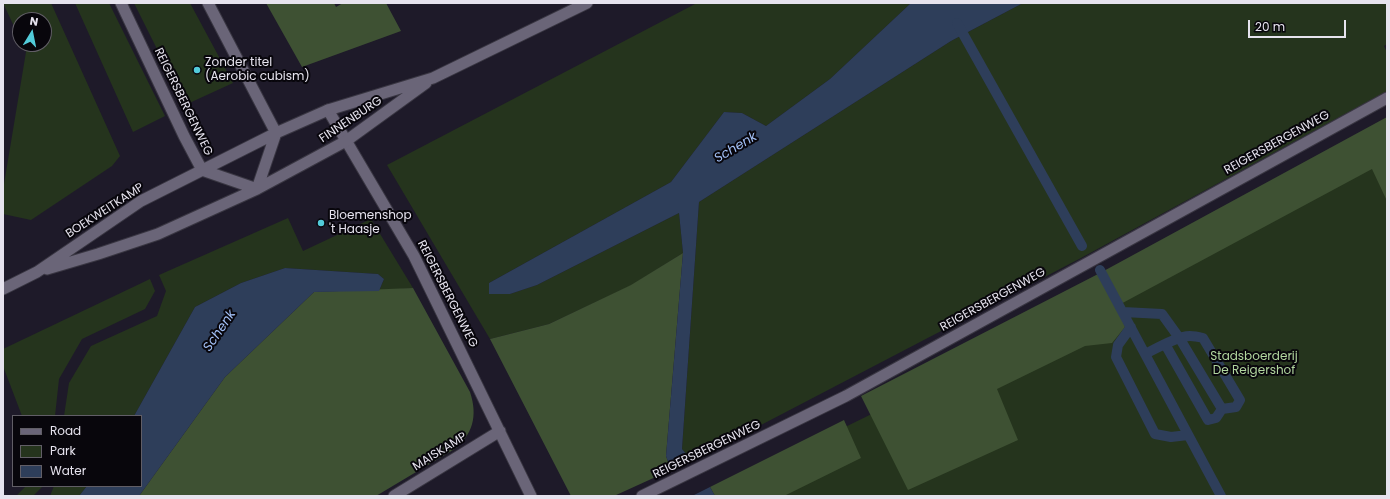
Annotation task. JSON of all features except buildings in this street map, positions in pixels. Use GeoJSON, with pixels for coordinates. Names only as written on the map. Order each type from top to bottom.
{"type":"FeatureCollection","features":[{"type":"Feature","properties":{"kind":"street","name":"REIGERSBERGENWEG"},"geometry":{"type":"LineString","coordinates":[[121,3],[184,136],[202,170],[257,189]]}},
{"type":"Feature","properties":{"kind":"street"},"geometry":{"type":"LineString","coordinates":[[208,3],[276,133],[257,189]]}},
{"type":"Feature","properties":{"kind":"street","name":"FINNENBURG"},"geometry":{"type":"LineString","coordinates":[[276,133],[328,110],[433,78],[587,3]]}},
{"type":"Feature","properties":{"kind":"street","name":"FINNENBURG"},"geometry":{"type":"LineString","coordinates":[[257,189],[346,141],[433,78]]}},
{"type":"Feature","properties":{"kind":"street","name":"REIGERSBERGENWEG"},"geometry":{"type":"LineString","coordinates":[[642,496],[846,396],[1387,98]]}},
{"type":"Feature","properties":{"kind":"street","name":"REIGERSBERGENWEG"},"geometry":{"type":"LineString","coordinates":[[328,110],[414,256],[531,496]]}},
{"type":"Feature","properties":{"kind":"street","name":"BOEKWEITKAMP"},"geometry":{"type":"LineString","coordinates":[[3,289],[37,272],[141,201],[276,133]]}},
{"type":"Feature","properties":{"kind":"street","name":"BOEKWEITKAMP"},"geometry":{"type":"LineString","coordinates":[[37,272],[158,234],[257,189]]}},
{"type":"Feature","properties":{"kind":"street","name":"MAISKAMP"},"geometry":{"type":"LineString","coordinates":[[394,496],[500,431]]}},
{"type":"Feature","properties":{"kind":"green space"},"geometry":{"type":"Polygon","coordinates":[[[3,3],[51,3],[120,156],[112,166],[31,220],[3,214],[3,190],[26,52],[52,52],[52,12],[12,12],[12,22],[3,3]]]}},
{"type":"Feature","properties":{"kind":"green space"},"geometry":{"type":"Polygon","coordinates":[[[75,3],[109,3],[165,116],[133,132],[75,3]]]}},
{"type":"Feature","properties":{"kind":"green space"},"geometry":{"type":"Polygon","coordinates":[[[134,3],[190,3],[233,83],[185,105],[134,3]]]}},
{"type":"Feature","properties":{"kind":"green space"},"geometry":{"type":"Polygon","coordinates":[[[266,3],[334,3],[336,7],[343,3],[386,3],[401,31],[302,67],[266,3]]]}},
{"type":"Feature","properties":{"kind":"green space"},"geometry":{"type":"Polygon","coordinates":[[[697,3],[911,3],[830,79],[766,126],[742,113],[724,112],[671,182],[489,283],[489,294],[510,294],[537,285],[679,213],[683,253],[632,285],[549,324],[490,339],[387,165],[697,3]]]}},
{"type":"Feature","properties":{"kind":"green space"},"geometry":{"type":"Polygon","coordinates":[[[1023,3],[1387,3],[1387,44],[1384,46],[1387,52],[1387,91],[1081,258],[692,461],[682,449],[699,202],[951,41],[1023,3]]]}},
{"type":"Feature","properties":{"kind":"green space"},"geometry":{"type":"Polygon","coordinates":[[[1387,117],[1387,201],[1372,169],[1117,306],[1125,327],[1112,343],[1085,346],[997,389],[1018,440],[908,490],[861,396],[1100,273],[1387,117]]]}},
{"type":"Feature","properties":{"kind":"green space","name":"Stadsboerderij De Reigershof"},"geometry":{"type":"Polygon","coordinates":[[[1387,153],[1387,496],[719,496],[716,490],[1050,327],[1387,153]]]}},
{"type":"Feature","properties":{"kind":"green space"},"geometry":{"type":"Polygon","coordinates":[[[288,218],[303,251],[371,219],[413,288],[379,291],[384,279],[378,274],[285,268],[241,283],[195,307],[135,415],[64,415],[69,383],[91,346],[157,316],[166,291],[159,275],[288,218]]]}},
{"type":"Feature","properties":{"kind":"green space"},"geometry":{"type":"Polygon","coordinates":[[[683,253],[666,456],[671,470],[614,496],[571,496],[490,339],[549,324],[631,285],[683,253]]]}},
{"type":"Feature","properties":{"kind":"green space"},"geometry":{"type":"Polygon","coordinates":[[[150,279],[155,291],[145,309],[82,339],[59,379],[55,415],[22,415],[3,366],[3,349],[150,279]]]}},
{"type":"Feature","properties":{"kind":"green space"},"geometry":{"type":"Polygon","coordinates":[[[413,288],[470,392],[474,409],[472,424],[465,438],[453,450],[376,496],[139,496],[225,377],[314,292],[413,288]]]}},
{"type":"Feature","properties":{"kind":"green space"},"geometry":{"type":"Polygon","coordinates":[[[844,420],[861,458],[784,496],[715,496],[710,487],[844,420]]]}},
{"type":"Feature","properties":{"kind":"green space"},"geometry":{"type":"Polygon","coordinates":[[[25,487],[42,487],[33,496],[16,496],[25,487]]]}},
{"type":"Feature","properties":{"kind":"green space"},"geometry":{"type":"Polygon","coordinates":[[[54,487],[86,487],[79,496],[50,496],[54,487]]]}},
{"type":"Feature","properties":{"kind":"water","name":"Schenk"},"geometry":{"type":"Polygon","coordinates":[[[911,3],[1023,3],[951,41],[699,202],[682,449],[692,461],[671,470],[666,456],[683,253],[679,213],[537,285],[510,294],[489,294],[489,283],[671,182],[724,112],[742,113],[766,126],[830,79],[911,3]]]}},
{"type":"Feature","properties":{"kind":"water","name":"Schenk"},"geometry":{"type":"Polygon","coordinates":[[[285,268],[378,274],[384,279],[379,291],[314,292],[225,377],[139,496],[79,496],[86,487],[142,487],[142,415],[135,415],[195,307],[241,283],[285,268]]]}},
{"type":"Feature","properties":{"kind":"water"},"geometry":{"type":"Polygon","coordinates":[[[710,487],[715,496],[692,496],[710,487]]]}},
{"type":"Feature","properties":{"kind":"waterway"},"geometry":{"type":"LineString","coordinates":[[957,23],[1082,246]]}},
{"type":"Feature","properties":{"kind":"waterway"},"geometry":{"type":"LineString","coordinates":[[1100,270],[1221,496]]}},
{"type":"Feature","properties":{"kind":"waterway"},"geometry":{"type":"LineString","coordinates":[[1123,312],[1162,314],[1180,339],[1222,409],[1236,407],[1240,400],[1203,338],[1195,336],[1180,338],[1174,340],[1145,354]]}},
{"type":"Feature","properties":{"kind":"waterway"},"geometry":{"type":"LineString","coordinates":[[1131,327],[1118,345],[1116,357],[1155,434],[1171,437],[1188,435]]}},
{"type":"Feature","properties":{"kind":"waterway"},"geometry":{"type":"LineString","coordinates":[[1165,344],[1208,420],[1216,418],[1222,409]]}},
{"type":"Feature","properties":{"kind":"place","name":"Zonder titel (Aerobic cubism)"},"geometry":{"type":"Point","coordinates":[197,70]}},
{"type":"Feature","properties":{"kind":"place","name":"Bloemenshop 't Haasje"},"geometry":{"type":"Point","coordinates":[321,223]}}]}
